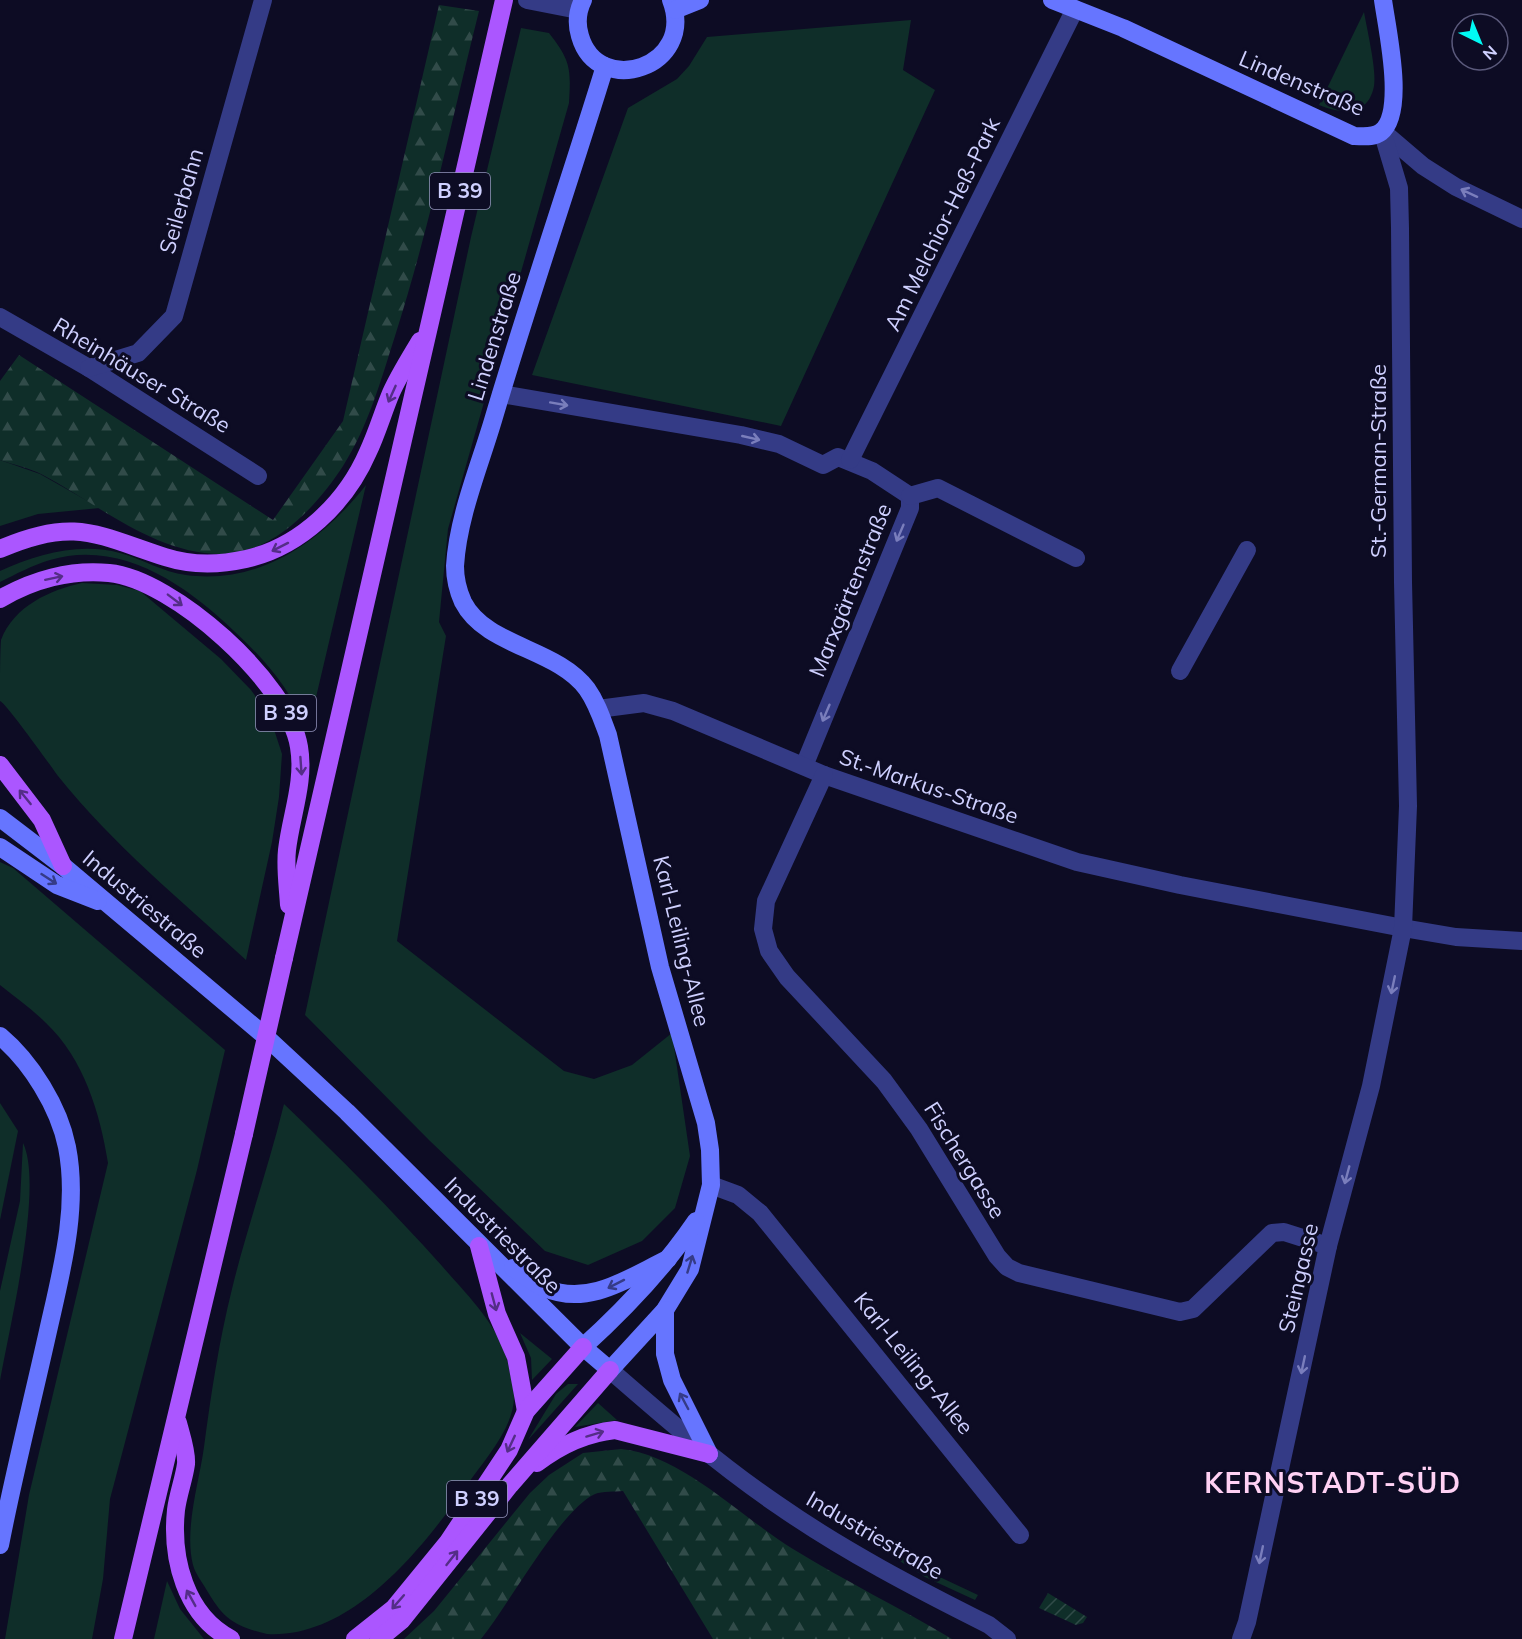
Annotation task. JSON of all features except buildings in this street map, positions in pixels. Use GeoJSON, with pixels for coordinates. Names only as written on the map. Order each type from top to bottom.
{"type":"FeatureCollection","features":[{"type":"Feature","properties":{"kind":"main road","name":"B 39"},"geometry":{"type":"LineString","coordinates":[[123,1639],[244,1134],[504,0]]}},
{"type":"Feature","properties":{"kind":"main road"},"geometry":{"type":"LineString","coordinates":[[0,549],[43,534],[69,530],[107,535],[167,558],[196,564],[223,564],[264,555],[294,540],[322,518],[345,491],[367,454],[392,391],[430,324]]}},
{"type":"Feature","properties":{"kind":"main road","name":"B 39"},"geometry":{"type":"LineString","coordinates":[[0,599],[17,589],[51,577],[85,573],[122,576],[167,594],[211,627],[253,665],[283,708],[299,746],[302,776],[287,852],[290,927]]}},
{"type":"Feature","properties":{"kind":"main road"},"geometry":{"type":"LineString","coordinates":[[0,765],[42,820],[63,866]]}},
{"type":"Feature","properties":{"kind":"main road"},"geometry":{"type":"LineString","coordinates":[[479,1246],[496,1314],[516,1357],[526,1411]]}},
{"type":"Feature","properties":{"kind":"main road","name":"B 39"},"geometry":{"type":"LineString","coordinates":[[355,1639],[394,1608],[448,1542],[508,1450],[526,1411],[583,1347]]}},
{"type":"Feature","properties":{"kind":"main road"},"geometry":{"type":"LineString","coordinates":[[379,1639],[402,1620],[510,1485],[610,1370]]}},
{"type":"Feature","properties":{"kind":"main road","name":"B 39"},"geometry":{"type":"LineString","coordinates":[[177,1416],[186,1462],[176,1509],[176,1542],[181,1574],[192,1602],[201,1614],[220,1633],[231,1639]]}},
{"type":"Feature","properties":{"kind":"main road"},"geometry":{"type":"LineString","coordinates":[[510,1485],[546,1456],[572,1442],[600,1432],[615,1430],[637,1434],[657,1442],[709,1454]]}},
{"type":"Feature","properties":{"kind":"street","name":"Seilerbahn"},"geometry":{"type":"LineString","coordinates":[[89,368],[138,353],[174,316],[262,0]]}},
{"type":"Feature","properties":{"kind":"street"},"geometry":{"type":"LineString","coordinates":[[526,0],[580,5],[577,27],[582,43],[591,56],[605,66],[622,70],[641,68],[657,60],[669,46],[675,28],[673,5],[700,0]]}},
{"type":"Feature","properties":{"kind":"street","name":"Lindenstraße"},"geometry":{"type":"LineString","coordinates":[[1052,0],[1123,28],[1354,136],[1372,136],[1382,131],[1423,166],[1456,187],[1522,219]]}},
{"type":"Feature","properties":{"kind":"street"},"geometry":{"type":"LineString","coordinates":[[1382,131],[1390,120],[1395,100],[1383,0]]}},
{"type":"Feature","properties":{"kind":"street","name":"Am Melchior-Heß-Park"},"geometry":{"type":"LineString","coordinates":[[850,460],[1075,9]]}},
{"type":"Feature","properties":{"kind":"street","name":"Lindenstraße"},"geometry":{"type":"LineString","coordinates":[[598,709],[587,689],[563,667],[492,631],[477,619],[463,602],[456,581],[455,567],[460,534],[501,394],[605,66]]}},
{"type":"Feature","properties":{"kind":"street","name":"St.-German-Straße"},"geometry":{"type":"LineString","coordinates":[[1382,131],[1399,188],[1400,215],[1408,806],[1407,877],[1403,928]]}},
{"type":"Feature","properties":{"kind":"street","name":"Rheinhäuser Straße"},"geometry":{"type":"LineString","coordinates":[[0,317],[89,368],[258,476]]}},
{"type":"Feature","properties":{"kind":"street"},"geometry":{"type":"LineString","coordinates":[[501,394],[741,435],[779,444],[824,465],[838,457],[850,460]]}},
{"type":"Feature","properties":{"kind":"street","name":"Marxgärtenstraße"},"geometry":{"type":"LineString","coordinates":[[804,766],[910,508],[910,496],[872,471],[850,460]]}},
{"type":"Feature","properties":{"kind":"street"},"geometry":{"type":"LineString","coordinates":[[910,496],[938,488],[1076,558]]}},
{"type":"Feature","properties":{"kind":"street"},"geometry":{"type":"LineString","coordinates":[[1180,671],[1246,550]]}},
{"type":"Feature","properties":{"kind":"street","name":"St.-Markus-Straße"},"geometry":{"type":"LineString","coordinates":[[598,709],[644,704],[673,711],[824,775],[1077,862],[1180,885],[1403,928],[1456,937],[1522,941]]}},
{"type":"Feature","properties":{"kind":"street","name":"Karl-Leiling-Allee"},"geometry":{"type":"LineString","coordinates":[[598,709],[618,775],[660,968],[706,1123],[710,1150],[711,1185],[702,1212],[690,1269],[665,1310],[610,1370]]}},
{"type":"Feature","properties":{"kind":"street","name":"Fischergasse"},"geometry":{"type":"LineString","coordinates":[[824,775],[766,901],[763,929],[769,951],[787,977],[884,1081],[919,1129],[991,1248],[1007,1267],[1019,1273],[1180,1312],[1193,1309],[1272,1233],[1284,1232],[1329,1246]]}},
{"type":"Feature","properties":{"kind":"street","name":"Industriestraße"},"geometry":{"type":"LineString","coordinates":[[0,818],[63,866],[265,1036],[347,1113],[583,1347],[709,1454],[778,1505],[836,1543],[989,1625],[1007,1639]]}},
{"type":"Feature","properties":{"kind":"street"},"geometry":{"type":"LineString","coordinates":[[0,847],[57,885],[85,898],[105,902]]}},
{"type":"Feature","properties":{"kind":"street","name":"Steingasse"},"geometry":{"type":"LineString","coordinates":[[1241,1639],[1329,1246],[1371,1086],[1403,928]]}},
{"type":"Feature","properties":{"kind":"street"},"geometry":{"type":"LineString","coordinates":[[0,1036],[13,1047],[43,1088],[57,1116],[67,1147],[71,1196],[62,1267],[0,1545]]}},
{"type":"Feature","properties":{"kind":"street","name":"Karl-Leiling-Allee"},"geometry":{"type":"LineString","coordinates":[[711,1185],[738,1195],[760,1213],[1020,1535]]}},
{"type":"Feature","properties":{"kind":"street","name":"Karl-Leiling-Allee"},"geometry":{"type":"LineString","coordinates":[[583,1347],[621,1312],[668,1259],[702,1212]]}},
{"type":"Feature","properties":{"kind":"street"},"geometry":{"type":"LineString","coordinates":[[479,1246],[545,1288],[571,1294],[600,1292],[668,1259]]}},
{"type":"Feature","properties":{"kind":"street"},"geometry":{"type":"LineString","coordinates":[[665,1310],[665,1354],[672,1380],[709,1454]]}},
{"type":"Feature","properties":{"kind":"green space"},"geometry":{"type":"Polygon","coordinates":[[[439,5],[479,11],[429,215],[395,336],[367,419],[343,466],[307,511],[277,536],[242,552],[223,554],[199,552],[152,537],[129,526],[43,475],[0,460],[0,381],[19,355],[273,520],[343,421],[439,5]]]}},
{"type":"Feature","properties":{"kind":"green space"},"geometry":{"type":"Polygon","coordinates":[[[1364,12],[1375,79],[1371,96],[1360,108],[1352,110],[1336,110],[1319,105],[1364,12]]]}},
{"type":"Feature","properties":{"kind":"green space"},"geometry":{"type":"Polygon","coordinates":[[[911,20],[903,70],[935,90],[781,426],[532,375],[628,108],[677,79],[689,66],[707,37],[911,20]]]}},
{"type":"Feature","properties":{"kind":"green space"},"geometry":{"type":"Polygon","coordinates":[[[521,28],[549,33],[562,51],[569,73],[569,103],[448,529],[439,622],[446,636],[397,941],[564,1071],[594,1079],[632,1065],[672,1033],[690,1156],[675,1208],[642,1241],[588,1265],[545,1251],[430,1141],[305,1015],[471,237],[521,28]]]}},
{"type":"Feature","properties":{"kind":"green space"},"geometry":{"type":"Polygon","coordinates":[[[0,460],[40,474],[100,508],[38,514],[0,526],[0,460]]]}},
{"type":"Feature","properties":{"kind":"green space"},"geometry":{"type":"Polygon","coordinates":[[[366,485],[309,727],[306,729],[285,688],[256,652],[195,598],[151,570],[127,561],[102,556],[76,555],[44,562],[0,582],[0,571],[29,559],[74,549],[120,553],[186,575],[213,576],[239,573],[264,566],[309,541],[330,524],[366,485]]]}},
{"type":"Feature","properties":{"kind":"green space"},"geometry":{"type":"Polygon","coordinates":[[[82,583],[117,585],[140,591],[221,659],[251,690],[270,717],[282,754],[279,797],[272,842],[246,960],[102,826],[58,776],[0,701],[1,640],[7,628],[34,601],[58,590],[82,583]]]}},
{"type":"Feature","properties":{"kind":"green space"},"geometry":{"type":"Polygon","coordinates":[[[0,862],[13,868],[225,1050],[197,1170],[110,1499],[103,1579],[92,1639],[5,1639],[29,1495],[108,1163],[95,1106],[71,1053],[46,1023],[0,985],[0,862]]]}},
{"type":"Feature","properties":{"kind":"green space"},"geometry":{"type":"Polygon","coordinates":[[[0,1103],[18,1131],[0,1220],[0,1103]]]}},
{"type":"Feature","properties":{"kind":"green space"},"geometry":{"type":"Polygon","coordinates":[[[284,1104],[404,1224],[481,1311],[504,1350],[514,1397],[513,1409],[503,1434],[447,1513],[405,1563],[355,1606],[327,1622],[298,1632],[267,1634],[237,1624],[218,1607],[194,1568],[190,1536],[193,1506],[227,1309],[284,1104]]]}},
{"type":"Feature","properties":{"kind":"green space"},"geometry":{"type":"Polygon","coordinates":[[[23,1143],[28,1163],[30,1191],[27,1223],[23,1259],[0,1381],[0,1291],[20,1201],[23,1143]]]}},
{"type":"Feature","properties":{"kind":"green space"},"geometry":{"type":"Polygon","coordinates":[[[520,1333],[552,1359],[532,1380],[531,1358],[520,1333]]]}},
{"type":"Feature","properties":{"kind":"green space"},"geometry":{"type":"Polygon","coordinates":[[[568,1384],[578,1384],[528,1440],[556,1394],[568,1384]]]}},
{"type":"Feature","properties":{"kind":"green space"},"geometry":{"type":"Polygon","coordinates":[[[598,1403],[617,1420],[575,1427],[598,1403]]]}},
{"type":"Feature","properties":{"kind":"green space"},"geometry":{"type":"Polygon","coordinates":[[[621,1449],[644,1454],[689,1475],[793,1549],[952,1639],[713,1639],[623,1491],[595,1494],[581,1503],[551,1538],[481,1639],[404,1639],[434,1611],[530,1493],[549,1475],[583,1453],[621,1449]]]}},
{"type":"Feature","properties":{"kind":"green space"},"geometry":{"type":"Polygon","coordinates":[[[901,1555],[927,1571],[978,1595],[975,1600],[925,1577],[898,1560],[901,1555]]]}},
{"type":"Feature","properties":{"kind":"green space"},"geometry":{"type":"Polygon","coordinates":[[[167,1581],[180,1609],[204,1639],[154,1639],[167,1581]]]}},
{"type":"Feature","properties":{"kind":"green space"},"geometry":{"type":"Polygon","coordinates":[[[1048,1593],[1087,1617],[1083,1623],[1076,1625],[1039,1608],[1048,1593]]]}},
{"type":"Feature","properties":{"kind":"district","name":"KERNSTADT-SÜD"},"geometry":{"type":"Point","coordinates":[1333,1483]}}]}
